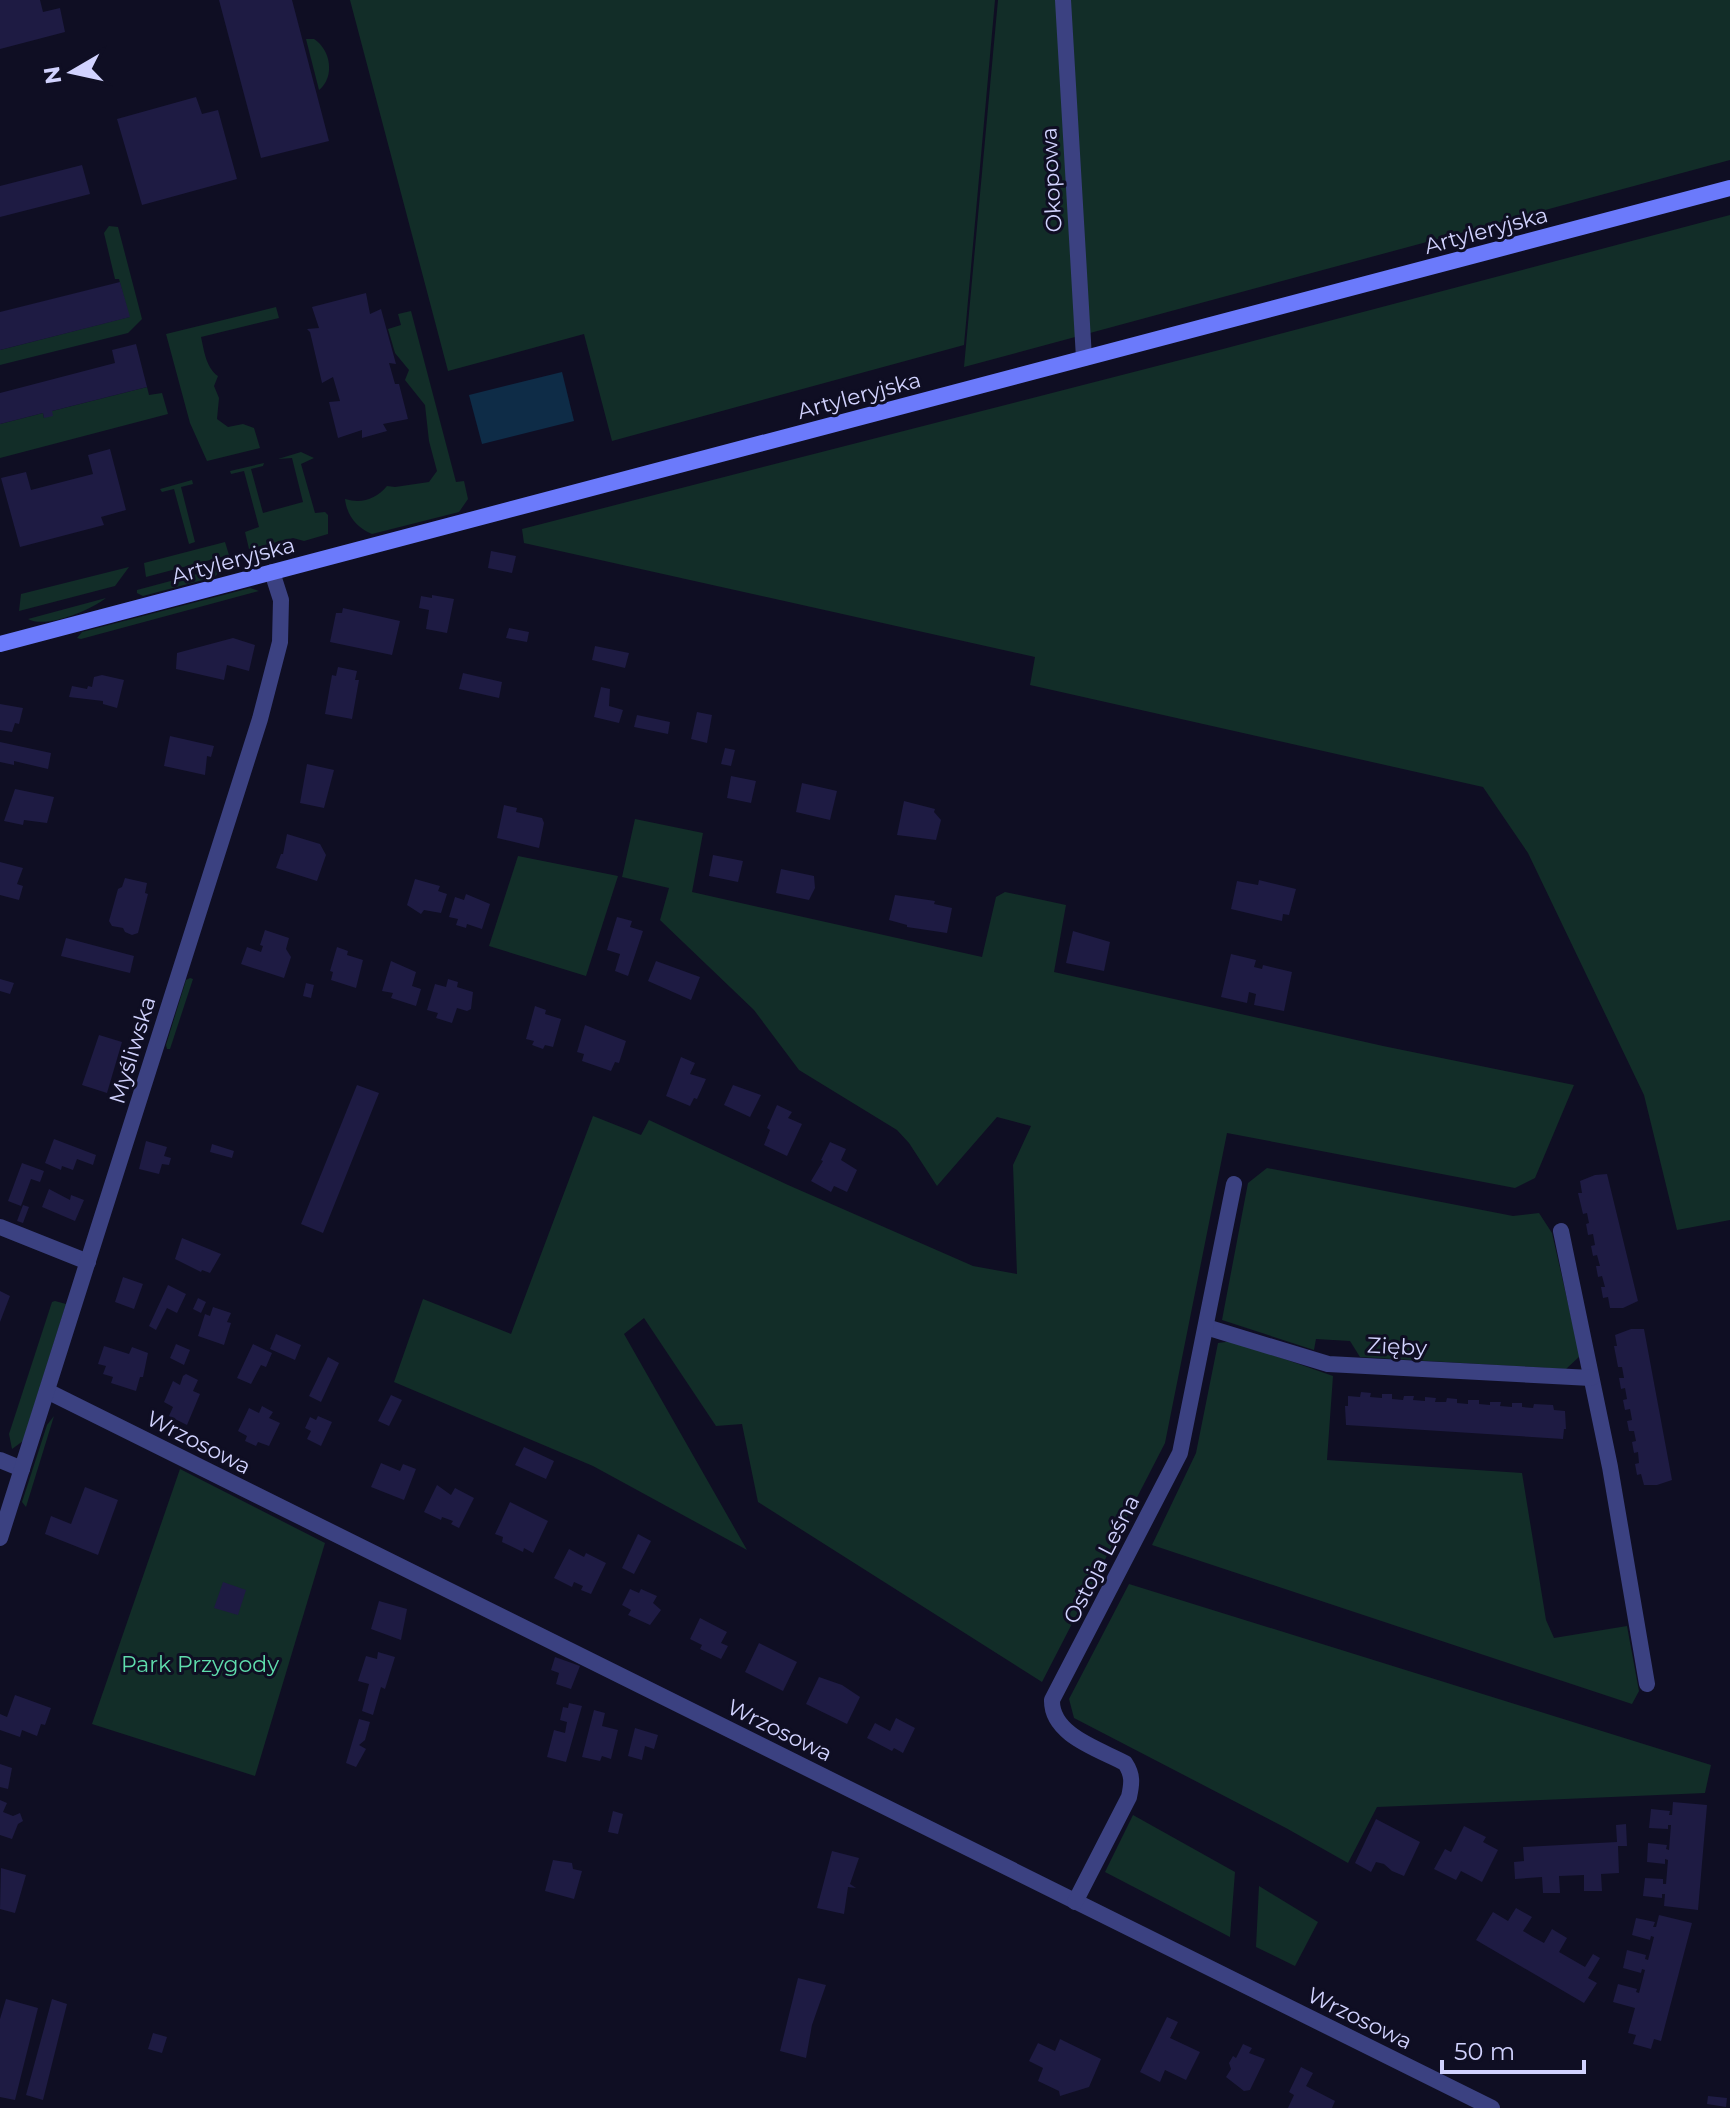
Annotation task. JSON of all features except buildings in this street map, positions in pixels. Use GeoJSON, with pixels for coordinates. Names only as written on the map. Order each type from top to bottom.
{"type":"FeatureCollection","features":[{"type":"Feature","properties":{"kind":"street","name":"Okopowa"},"geometry":{"type":"LineString","coordinates":[[1063,0],[1084,358]]}},
{"type":"Feature","properties":{"kind":"street","name":"Artyleryjska"},"geometry":{"type":"LineString","coordinates":[[0,644],[1730,188]]}},
{"type":"Feature","properties":{"kind":"street","name":"Myśliwska"},"geometry":{"type":"LineString","coordinates":[[0,1538],[260,719],[280,642],[281,600],[272,572]]}},
{"type":"Feature","properties":{"kind":"street","name":"Ostoja Leśna"},"geometry":{"type":"LineString","coordinates":[[1075,1902],[1129,1797],[1133,1783],[1125,1763],[1061,1726],[1055,1717],[1052,1700],[1180,1453],[1234,1184]]}},
{"type":"Feature","properties":{"kind":"street"},"geometry":{"type":"LineString","coordinates":[[0,1227],[88,1262]]}},
{"type":"Feature","properties":{"kind":"street"},"geometry":{"type":"LineString","coordinates":[[1561,1231],[1610,1467],[1647,1684]]}},
{"type":"Feature","properties":{"kind":"street","name":"Zięby"},"geometry":{"type":"LineString","coordinates":[[1206,1327],[1328,1364],[1591,1378]]}},
{"type":"Feature","properties":{"kind":"street","name":"Wrzosowa"},"geometry":{"type":"LineString","coordinates":[[47,1391],[1492,2108]]}},
{"type":"Feature","properties":{"kind":"street"},"geometry":{"type":"LineString","coordinates":[[0,1460],[22,1469]]}},
{"type":"Feature","properties":{"kind":"green space"},"geometry":{"type":"Polygon","coordinates":[[[350,0],[995,0],[964,345],[612,441],[584,334],[448,371],[350,0]]]}},
{"type":"Feature","properties":{"kind":"green space"},"geometry":{"type":"Polygon","coordinates":[[[998,0],[1730,0],[1730,160],[964,367],[998,0]]]}},
{"type":"Feature","properties":{"kind":"green space"},"geometry":{"type":"Polygon","coordinates":[[[306,39],[314,39],[320,44],[329,64],[327,78],[319,90],[306,39]]]}},
{"type":"Feature","properties":{"kind":"green space"},"geometry":{"type":"Polygon","coordinates":[[[1730,215],[1730,1220],[1677,1230],[1644,1095],[1528,853],[1483,787],[1030,685],[1035,657],[524,543],[522,529],[1730,215]]]}},
{"type":"Feature","properties":{"kind":"green space"},"geometry":{"type":"Polygon","coordinates":[[[109,226],[118,227],[142,319],[128,333],[0,365],[0,350],[129,317],[119,279],[115,279],[104,233],[109,226]]]}},
{"type":"Feature","properties":{"kind":"green space"},"geometry":{"type":"Polygon","coordinates":[[[276,307],[279,318],[201,337],[208,364],[218,376],[214,386],[219,398],[217,419],[228,427],[243,424],[254,428],[260,448],[207,461],[190,423],[166,334],[276,307]]]}},
{"type":"Feature","properties":{"kind":"green space"},"geometry":{"type":"Polygon","coordinates":[[[411,311],[456,482],[464,481],[468,499],[459,512],[372,534],[354,521],[345,499],[363,501],[387,486],[429,482],[437,471],[429,441],[425,405],[405,380],[409,370],[395,353],[388,329],[401,325],[398,314],[411,311]]]}},
{"type":"Feature","properties":{"kind":"green space"},"geometry":{"type":"Polygon","coordinates":[[[147,387],[149,395],[162,393],[168,414],[0,458],[0,424],[43,413],[44,418],[52,411],[147,387]]]}},
{"type":"Feature","properties":{"kind":"green space"},"geometry":{"type":"Polygon","coordinates":[[[301,452],[314,458],[301,464],[315,513],[325,512],[328,515],[328,534],[304,541],[293,538],[249,549],[245,532],[259,527],[244,471],[231,474],[230,471],[264,463],[251,469],[263,513],[303,502],[292,458],[278,459],[301,452]]]}},
{"type":"Feature","properties":{"kind":"green space"},"geometry":{"type":"Polygon","coordinates":[[[192,480],[193,484],[181,487],[195,542],[189,544],[174,489],[162,492],[160,489],[192,480]]]}},
{"type":"Feature","properties":{"kind":"green space"},"geometry":{"type":"Polygon","coordinates":[[[225,542],[229,555],[146,577],[144,563],[225,542]]]}},
{"type":"Feature","properties":{"kind":"green space"},"geometry":{"type":"Polygon","coordinates":[[[227,566],[214,577],[143,596],[137,593],[137,590],[227,566]]]}},
{"type":"Feature","properties":{"kind":"green space"},"geometry":{"type":"Polygon","coordinates":[[[129,567],[115,586],[19,611],[21,594],[129,567]]]}},
{"type":"Feature","properties":{"kind":"green space"},"geometry":{"type":"Polygon","coordinates":[[[250,588],[259,591],[77,638],[82,632],[250,588]]]}},
{"type":"Feature","properties":{"kind":"green space"},"geometry":{"type":"Polygon","coordinates":[[[106,598],[79,613],[57,620],[28,619],[106,598]]]}},
{"type":"Feature","properties":{"kind":"green space"},"geometry":{"type":"Polygon","coordinates":[[[635,819],[703,833],[692,892],[982,957],[996,897],[1005,892],[1066,905],[1054,972],[1383,1046],[1574,1085],[1535,1178],[1515,1188],[1227,1133],[1165,1443],[1042,1682],[758,1502],[742,1424],[716,1426],[644,1318],[624,1334],[747,1550],[593,1466],[394,1382],[423,1299],[511,1334],[593,1116],[641,1135],[649,1120],[973,1266],[1017,1274],[1013,1165],[1031,1126],[997,1117],[937,1186],[897,1130],[799,1070],[754,1010],[660,920],[669,888],[622,877],[635,819]]]}},
{"type":"Feature","properties":{"kind":"green space"},"geometry":{"type":"Polygon","coordinates":[[[518,856],[618,876],[586,976],[489,946],[518,856]]]}},
{"type":"Feature","properties":{"kind":"green space"},"geometry":{"type":"Polygon","coordinates":[[[193,979],[170,1049],[167,1049],[186,980],[193,979]]]}},
{"type":"Feature","properties":{"kind":"green space"},"geometry":{"type":"Polygon","coordinates":[[[1267,1168],[1513,1216],[1539,1213],[1552,1233],[1580,1356],[1566,1369],[1360,1357],[1350,1341],[1316,1339],[1314,1350],[1222,1320],[1248,1183],[1267,1168]]]}},
{"type":"Feature","properties":{"kind":"green space"},"geometry":{"type":"Polygon","coordinates":[[[52,1302],[66,1304],[23,1441],[12,1449],[9,1434],[52,1302]]]}},
{"type":"Feature","properties":{"kind":"green space"},"geometry":{"type":"Polygon","coordinates":[[[1233,1341],[1333,1376],[1327,1460],[1522,1473],[1546,1620],[1554,1638],[1627,1626],[1639,1691],[1632,1704],[1152,1545],[1196,1453],[1218,1343],[1233,1341]]]}},
{"type":"Feature","properties":{"kind":"green space"},"geometry":{"type":"Polygon","coordinates":[[[54,1416],[26,1507],[22,1502],[47,1425],[54,1416]]]}},
{"type":"Feature","properties":{"kind":"green space","name":"Park Przygody"},"geometry":{"type":"Polygon","coordinates":[[[180,1469],[325,1543],[255,1776],[92,1724],[180,1469]]]}},
{"type":"Feature","properties":{"kind":"green space"},"geometry":{"type":"Polygon","coordinates":[[[1129,1584],[1711,1765],[1705,1793],[1377,1807],[1348,1863],[1074,1718],[1069,1699],[1129,1584]]]}},
{"type":"Feature","properties":{"kind":"green space"},"geometry":{"type":"Polygon","coordinates":[[[1133,1815],[1235,1872],[1230,1937],[1105,1872],[1133,1815]]]}},
{"type":"Feature","properties":{"kind":"green space"},"geometry":{"type":"Polygon","coordinates":[[[1259,1886],[1318,1922],[1295,1966],[1256,1947],[1259,1886]]]}},
{"type":"Feature","properties":{"kind":"water"},"geometry":{"type":"Polygon","coordinates":[[[562,372],[574,421],[482,444],[469,395],[562,372]]]}}]}
